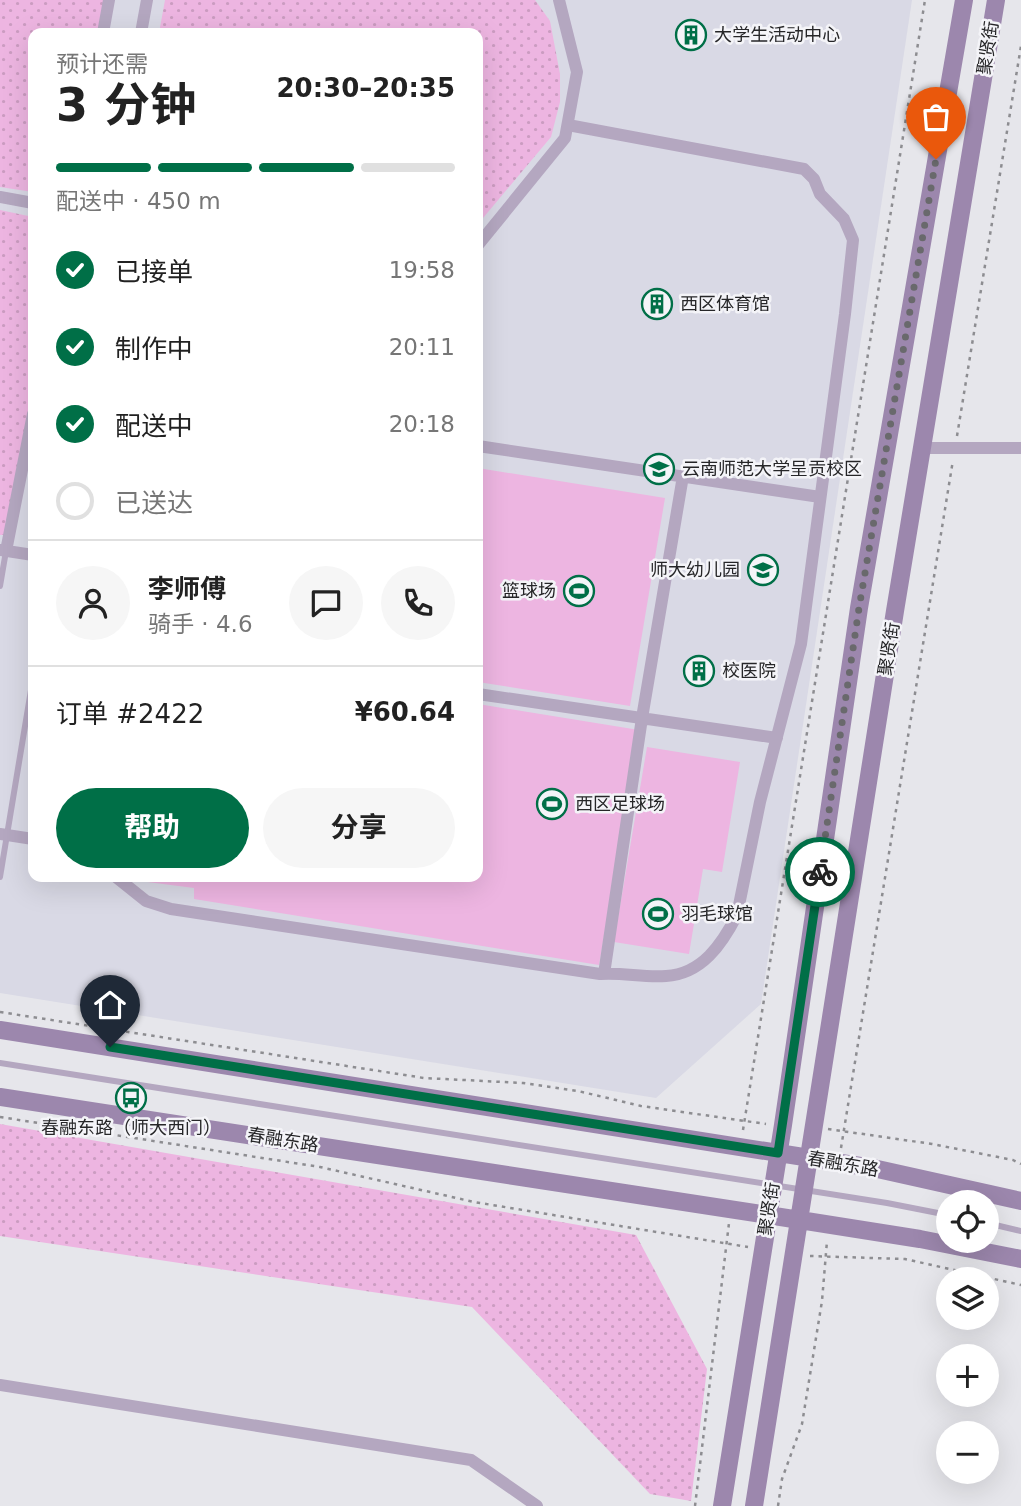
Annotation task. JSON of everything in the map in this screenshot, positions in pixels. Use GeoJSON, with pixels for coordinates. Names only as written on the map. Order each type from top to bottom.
{"type":"FeatureCollection","features":[{"type":"Feature","properties":{"kind":"main road","name":"聚贤街"},"geometry":{"type":"LineString","coordinates":[[722,1506],[783,1125],[859,608],[964,0]]}},
{"type":"Feature","properties":{"kind":"main road","name":"聚贤街"},"geometry":{"type":"LineString","coordinates":[[754,1506],[996,0]]}},
{"type":"Feature","properties":{"kind":"main road","name":"春融东路"},"geometry":{"type":"LineString","coordinates":[[0,1030],[810,1158],[1021,1201]]}},
{"type":"Feature","properties":{"kind":"main road","name":"春融东路"},"geometry":{"type":"LineString","coordinates":[[0,1097],[731,1209],[920,1239],[1021,1259]]}},
{"type":"Feature","properties":{"kind":"street"},"geometry":{"type":"LineString","coordinates":[[104,28],[109,0]]}},
{"type":"Feature","properties":{"kind":"street"},"geometry":{"type":"LineString","coordinates":[[142,28],[147,0]]}},
{"type":"Feature","properties":{"kind":"street"},"geometry":{"type":"LineString","coordinates":[[483,239],[565,138],[578,72],[559,0]]}},
{"type":"Feature","properties":{"kind":"street"},"geometry":{"type":"LineString","coordinates":[[122,882],[146,901],[171,909],[604,974],[667,976],[696,967],[718,948],[737,915],[760,802],[801,644],[853,240],[844,219],[820,194],[814,179],[804,169],[568,125]]}},
{"type":"Feature","properties":{"kind":"street"},"geometry":{"type":"LineString","coordinates":[[0,197],[28,202]]}},
{"type":"Feature","properties":{"kind":"street"},"geometry":{"type":"LineString","coordinates":[[28,437],[3,550],[28,554]]}},
{"type":"Feature","properties":{"kind":"street"},"geometry":{"type":"LineString","coordinates":[[483,447],[820,497]]}},
{"type":"Feature","properties":{"kind":"street"},"geometry":{"type":"LineString","coordinates":[[922,448],[1021,449]]}},
{"type":"Feature","properties":{"kind":"street"},"geometry":{"type":"LineString","coordinates":[[604,974],[642,718],[683,477]]}},
{"type":"Feature","properties":{"kind":"street"},"geometry":{"type":"LineString","coordinates":[[483,695],[777,738]]}},
{"type":"Feature","properties":{"kind":"street"},"geometry":{"type":"LineString","coordinates":[[3,835],[28,838]]}},
{"type":"Feature","properties":{"kind":"street"},"geometry":{"type":"LineString","coordinates":[[0,1385],[471,1460],[537,1506]]}},
{"type":"Feature","properties":{"kind":"lane"},"geometry":{"type":"LineString","coordinates":[[0,586],[3,550]]}},
{"type":"Feature","properties":{"kind":"lane"},"geometry":{"type":"LineString","coordinates":[[0,877],[3,835],[28,704]]}},
{"type":"Feature","properties":{"kind":"lane"},"geometry":{"type":"LineString","coordinates":[[0,1063],[936,1213]]}},
{"type":"Feature","properties":{"kind":"lane"},"geometry":{"type":"LineString","coordinates":[[999,1226],[1021,1231]]}},
{"type":"Feature","properties":{"kind":"path"},"geometry":{"type":"LineString","coordinates":[[740,1147],[925,0]]}},
{"type":"Feature","properties":{"kind":"path"},"geometry":{"type":"LineString","coordinates":[[839,1163],[1021,46]]}},
{"type":"Feature","properties":{"kind":"path"},"geometry":{"type":"LineString","coordinates":[[0,1012],[424,1078],[523,1083],[567,1089],[641,1106],[744,1122],[783,1125]]}},
{"type":"Feature","properties":{"kind":"path"},"geometry":{"type":"LineString","coordinates":[[0,1117],[320,1167],[474,1202],[763,1249]]}},
{"type":"Feature","properties":{"kind":"path"},"geometry":{"type":"LineString","coordinates":[[815,1128],[844,1130],[946,1147],[1013,1160],[1021,1164]]}},
{"type":"Feature","properties":{"kind":"path"},"geometry":{"type":"LineString","coordinates":[[695,1506],[731,1209]]}},
{"type":"Feature","properties":{"kind":"path"},"geometry":{"type":"LineString","coordinates":[[778,1506],[782,1479],[802,1424],[822,1301],[830,1225]]}},
{"type":"Feature","properties":{"kind":"path"},"geometry":{"type":"LineString","coordinates":[[794,1255],[905,1259],[1021,1285]]}},
{"type":"Feature","properties":{"kind":"shaded area","name":"云南师范大学呈贡校区"},"geometry":{"type":"Polygon","coordinates":[[[0,0],[912,0],[761,1004],[656,1098],[0,993],[0,0]]]}},
{"type":"Feature","properties":{"kind":"shaded area"},"geometry":{"type":"Polygon","coordinates":[[[0,0],[108,0],[103,28],[28,28],[28,191],[0,187],[0,0]]]}},
{"type":"Feature","properties":{"kind":"shaded area"},"geometry":{"type":"Polygon","coordinates":[[[165,0],[535,0],[550,21],[560,74],[560,102],[551,137],[483,218],[483,28],[160,28],[165,0]]]}},
{"type":"Feature","properties":{"kind":"shaded area"},"geometry":{"type":"Polygon","coordinates":[[[0,210],[28,216],[28,437],[12,535],[0,535],[0,210]]]}},
{"type":"Feature","properties":{"kind":"shaded area","name":"篮球场"},"geometry":{"type":"Polygon","coordinates":[[[483,469],[665,498],[630,706],[483,683],[483,469]]]}},
{"type":"Feature","properties":{"kind":"shaded area","name":"西区足球场"},"geometry":{"type":"Polygon","coordinates":[[[483,705],[639,730],[599,965],[194,899],[194,888],[148,882],[483,882],[483,705]]]}},
{"type":"Feature","properties":{"kind":"shaded area"},"geometry":{"type":"Polygon","coordinates":[[[647,747],[740,762],[722,872],[703,869],[689,954],[614,942],[647,747]]]}},
{"type":"Feature","properties":{"kind":"shaded area"},"geometry":{"type":"Polygon","coordinates":[[[0,1124],[636,1235],[707,1369],[691,1501],[650,1494],[472,1307],[0,1236],[0,1124]]]}},
{"type":"Feature","properties":{"kind":"way so far"},"geometry":{"type":"LineString","coordinates":[[820,872],[859,608],[936,159]]}},
{"type":"Feature","properties":{"kind":"place","name":"大学生活动中心"},"geometry":{"type":"Point","coordinates":[691,35]}},
{"type":"Feature","properties":{"kind":"place","name":"西区体育馆"},"geometry":{"type":"Point","coordinates":[657,304]}},
{"type":"Feature","properties":{"kind":"place","name":"云南师范大学呈贡校区"},"geometry":{"type":"Point","coordinates":[659,469]}},
{"type":"Feature","properties":{"kind":"place","name":"师大幼儿园"},"geometry":{"type":"Point","coordinates":[763,570]}},
{"type":"Feature","properties":{"kind":"place","name":"篮球场"},"geometry":{"type":"Point","coordinates":[579,591]}},
{"type":"Feature","properties":{"kind":"place","name":"校医院"},"geometry":{"type":"Point","coordinates":[699,671]}},
{"type":"Feature","properties":{"kind":"place","name":"西区足球场"},"geometry":{"type":"Point","coordinates":[552,804]}},
{"type":"Feature","properties":{"kind":"place","name":"羽毛球馆"},"geometry":{"type":"Point","coordinates":[658,914]}},
{"type":"Feature","properties":{"kind":"place","name":"春融东路（师大西门）"},"geometry":{"type":"Point","coordinates":[131,1098]}},
{"type":"Feature","properties":{"kind":"route"},"geometry":{"type":"LineString","coordinates":[[110,1047],[778,1153],[820,872]]}}]}
